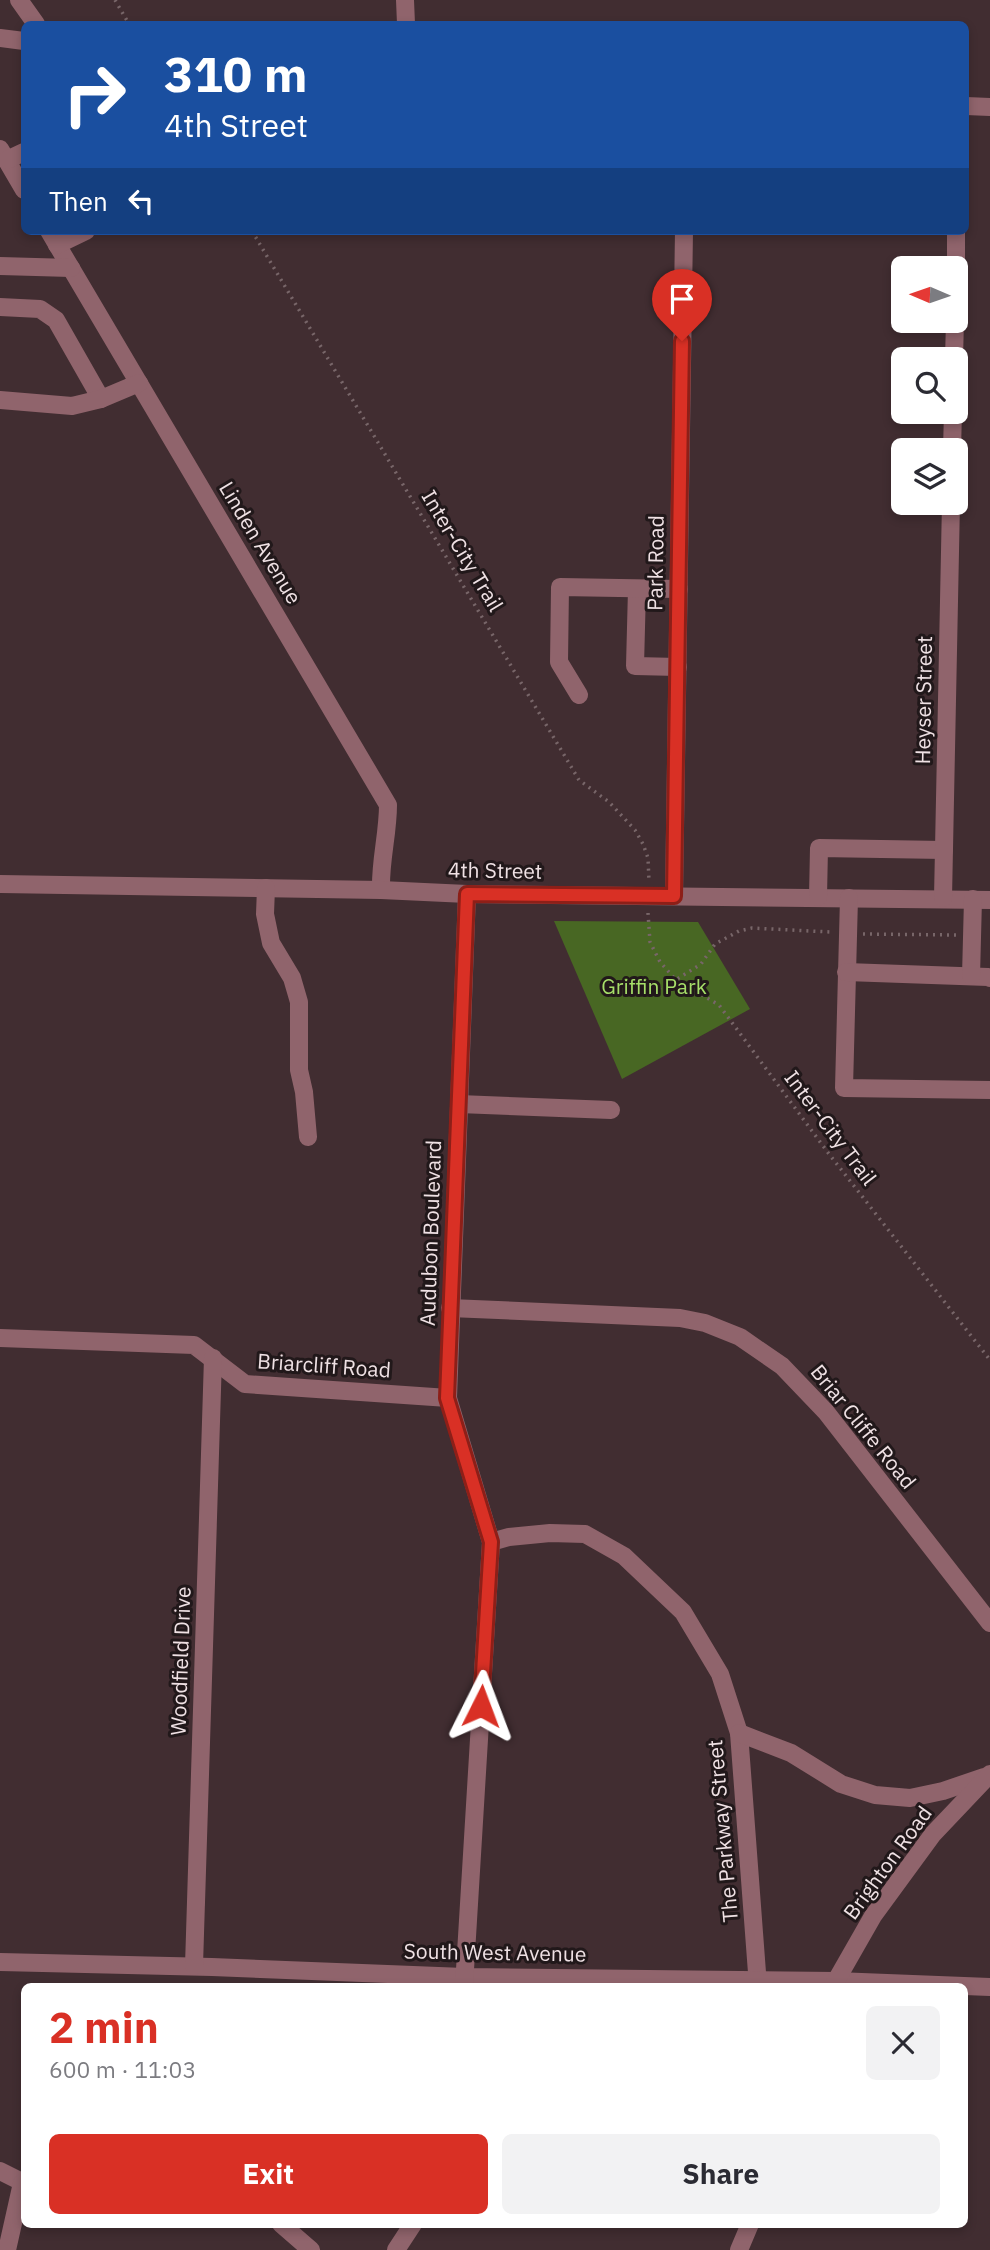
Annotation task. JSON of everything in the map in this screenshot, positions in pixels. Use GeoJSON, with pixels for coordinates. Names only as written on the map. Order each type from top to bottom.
{"type":"FeatureCollection","features":[{"type":"Feature","properties":{"kind":"street"},"geometry":{"type":"LineString","coordinates":[[19,0],[34,21]]}},
{"type":"Feature","properties":{"kind":"street"},"geometry":{"type":"LineString","coordinates":[[405,0],[406,21]]}},
{"type":"Feature","properties":{"kind":"street"},"geometry":{"type":"LineString","coordinates":[[0,38],[21,41]]}},
{"type":"Feature","properties":{"kind":"street"},"geometry":{"type":"LineString","coordinates":[[969,106],[990,107]]}},
{"type":"Feature","properties":{"kind":"street"},"geometry":{"type":"LineString","coordinates":[[21,152],[3,154],[21,185]]}},
{"type":"Feature","properties":{"kind":"street","name":"Park Road"},"geometry":{"type":"LineString","coordinates":[[674,896],[684,235]]}},
{"type":"Feature","properties":{"kind":"street"},"geometry":{"type":"LineString","coordinates":[[956,235],[956,256]]}},
{"type":"Feature","properties":{"kind":"street","name":"Linden Avenue"},"geometry":{"type":"LineString","coordinates":[[53,238],[388,805],[380,890]]}},
{"type":"Feature","properties":{"kind":"street"},"geometry":{"type":"LineString","coordinates":[[0,266],[71,268]]}},
{"type":"Feature","properties":{"kind":"street"},"geometry":{"type":"LineString","coordinates":[[0,307],[40,309],[56,320],[101,398]]}},
{"type":"Feature","properties":{"kind":"street"},"geometry":{"type":"LineString","coordinates":[[0,401],[72,406],[139,383]]}},
{"type":"Feature","properties":{"kind":"street","name":"Heyser Street"},"geometry":{"type":"LineString","coordinates":[[943,898],[951,515]]}},
{"type":"Feature","properties":{"kind":"street"},"geometry":{"type":"LineString","coordinates":[[579,695],[559,662],[560,587],[679,589]]}},
{"type":"Feature","properties":{"kind":"street"},"geometry":{"type":"LineString","coordinates":[[637,589],[635,666],[678,667]]}},
{"type":"Feature","properties":{"kind":"street"},"geometry":{"type":"LineString","coordinates":[[818,897],[819,848],[944,850]]}},
{"type":"Feature","properties":{"kind":"street","name":"4th Street"},"geometry":{"type":"LineString","coordinates":[[0,884],[380,890],[467,894],[981,900]]}},
{"type":"Feature","properties":{"kind":"street"},"geometry":{"type":"LineString","coordinates":[[266,888],[265,914],[271,943],[292,978],[299,1002],[299,1070],[309,1137]]}},
{"type":"Feature","properties":{"kind":"street","name":"Audubon Boulevard"},"geometry":{"type":"LineString","coordinates":[[464,1982],[491,1542],[447,1398],[467,894]]}},
{"type":"Feature","properties":{"kind":"street"},"geometry":{"type":"LineString","coordinates":[[849,898],[844,1088],[990,1090]]}},
{"type":"Feature","properties":{"kind":"street"},"geometry":{"type":"LineString","coordinates":[[971,976],[972,936],[981,900]]}},
{"type":"Feature","properties":{"kind":"street"},"geometry":{"type":"LineString","coordinates":[[846,972],[990,978]]}},
{"type":"Feature","properties":{"kind":"street"},"geometry":{"type":"LineString","coordinates":[[459,1104],[611,1110]]}},
{"type":"Feature","properties":{"kind":"street","name":"Briar Cliffe Road"},"geometry":{"type":"LineString","coordinates":[[450,1308],[680,1318],[705,1323],[740,1337],[782,1366],[826,1412],[990,1623]]}},
{"type":"Feature","properties":{"kind":"street","name":"Briarcliff Road"},"geometry":{"type":"LineString","coordinates":[[0,1338],[194,1345],[245,1384],[447,1398]]}},
{"type":"Feature","properties":{"kind":"street","name":"Woodfield Drive"},"geometry":{"type":"LineString","coordinates":[[194,1966],[213,1358]]}},
{"type":"Feature","properties":{"kind":"street","name":"The Parkway Street"},"geometry":{"type":"LineString","coordinates":[[491,1542],[509,1537],[550,1533],[585,1534],[624,1556],[682,1612],[720,1674],[739,1733],[758,1983]]}},
{"type":"Feature","properties":{"kind":"street"},"geometry":{"type":"LineString","coordinates":[[739,1733],[791,1753],[841,1784],[875,1795],[910,1798],[943,1791],[987,1775]]}},
{"type":"Feature","properties":{"kind":"street","name":"Brighton Road"},"geometry":{"type":"LineString","coordinates":[[835,1983],[873,1916],[897,1883],[933,1835],[987,1775]]}},
{"type":"Feature","properties":{"kind":"street","name":"South West Avenue"},"geometry":{"type":"LineString","coordinates":[[0,1962],[194,1966],[464,1982],[835,1983]]}},
{"type":"Feature","properties":{"kind":"street","name":"South West Avenue"},"geometry":{"type":"LineString","coordinates":[[968,1986],[990,1987]]}},
{"type":"Feature","properties":{"kind":"street"},"geometry":{"type":"LineString","coordinates":[[0,2171],[21,2182]]}},
{"type":"Feature","properties":{"kind":"street"},"geometry":{"type":"LineString","coordinates":[[7,2250],[21,2191]]}},
{"type":"Feature","properties":{"kind":"street"},"geometry":{"type":"LineString","coordinates":[[286,2228],[311,2250]]}},
{"type":"Feature","properties":{"kind":"street"},"geometry":{"type":"LineString","coordinates":[[396,2250],[410,2228]]}},
{"type":"Feature","properties":{"kind":"street"},"geometry":{"type":"LineString","coordinates":[[739,2250],[748,2228]]}},
{"type":"Feature","properties":{"kind":"path"},"geometry":{"type":"LineString","coordinates":[[115,0],[127,21]]}},
{"type":"Feature","properties":{"kind":"path","name":"Inter-City Trail"},"geometry":{"type":"LineString","coordinates":[[254,235],[579,780],[608,802],[635,830],[648,858],[649,877]]}},
{"type":"Feature","properties":{"kind":"path","name":"Inter-City Trail"},"geometry":{"type":"LineString","coordinates":[[648,923],[650,942],[660,962],[676,980],[719,1005],[829,1154],[990,1360]]}},
{"type":"Feature","properties":{"kind":"path"},"geometry":{"type":"LineString","coordinates":[[639,994],[666,986],[701,964],[715,944],[738,931],[752,928],[972,936]]}},
{"type":"Feature","properties":{"kind":"green space","name":"Griffin Park"},"geometry":{"type":"Polygon","coordinates":[[[554,921],[698,922],[750,1009],[622,1079],[554,921]]]}},
{"type":"Feature","properties":{"kind":"route"},"geometry":{"type":"LineString","coordinates":[[481,1706],[491,1542],[447,1398],[467,894],[674,896],[682,341]]}}]}
